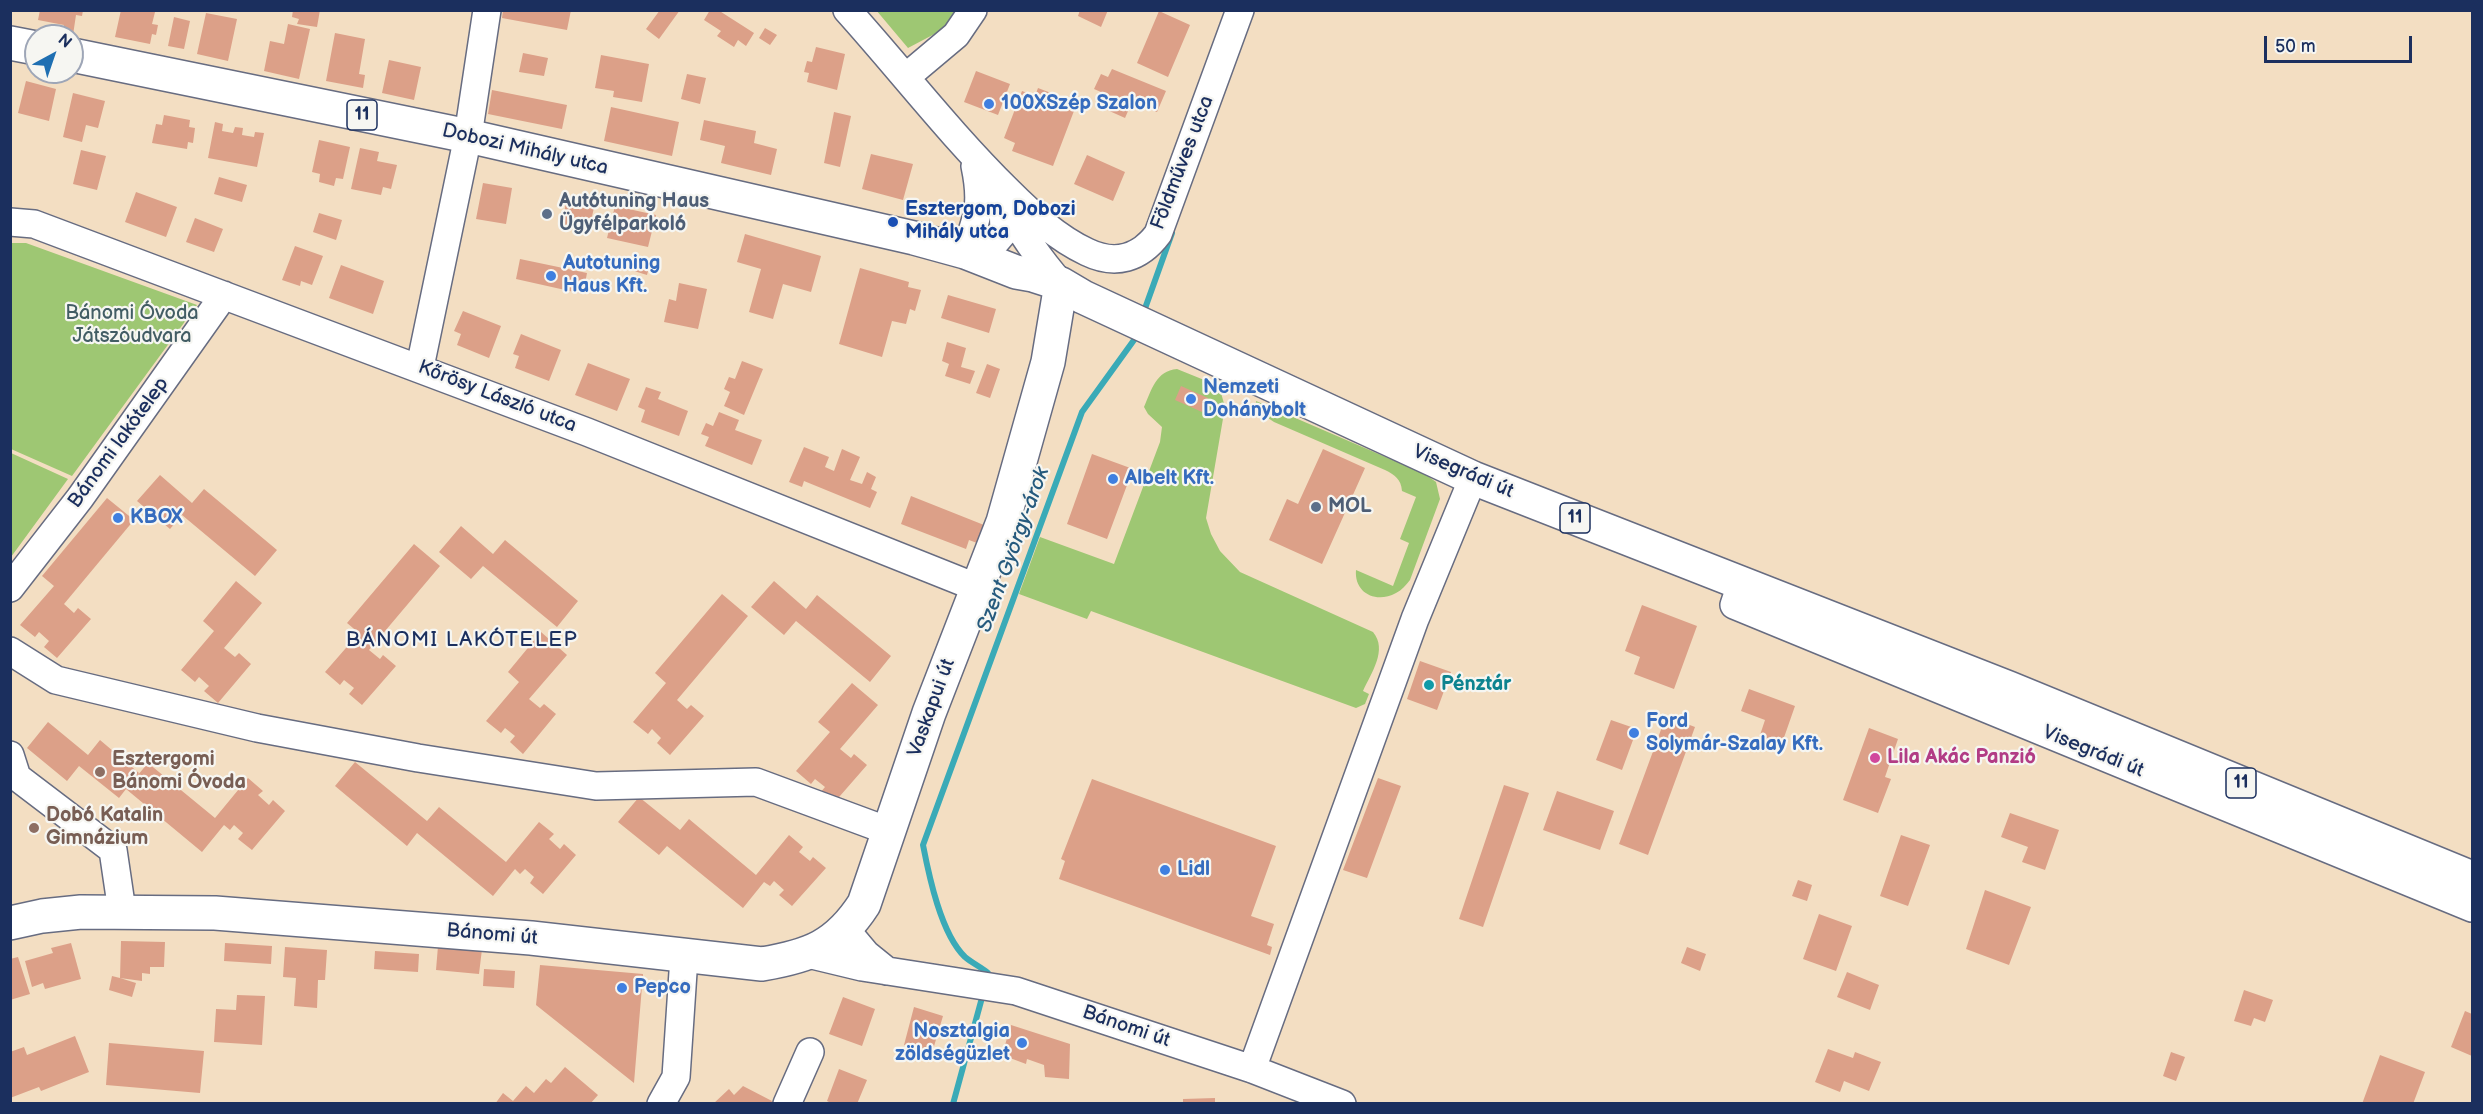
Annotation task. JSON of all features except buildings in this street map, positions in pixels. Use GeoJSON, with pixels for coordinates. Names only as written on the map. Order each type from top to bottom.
{"type":"FeatureCollection","features":[{"type":"Feature","properties":{"kind":"main road","name":"Dobozi Mihály utca"},"geometry":{"type":"LineString","coordinates":[[84,57],[468,136],[970,254],[1016,272],[1047,279],[1191,347]]}},
{"type":"Feature","properties":{"kind":"main road","name":"Vaskapui út"},"geometry":{"type":"LineString","coordinates":[[1026,439],[1040,317],[1049,295],[1047,279]]}},
{"type":"Feature","properties":{"kind":"main road","name":"Vaskapui út"},"geometry":{"type":"LineString","coordinates":[[808,954],[818,950],[845,929],[864,904],[929,713],[1003,522],[1048,362],[1047,279]]}},
{"type":"Feature","properties":{"kind":"main road"},"geometry":{"type":"LineString","coordinates":[[1048,362],[1068,333],[1093,318],[1130,319]]}},
{"type":"Feature","properties":{"kind":"main road","name":"Visegrádi út"},"geometry":{"type":"LineString","coordinates":[[1191,347],[1473,478],[2009,688],[2472,878]]}},
{"type":"Feature","properties":{"kind":"main road","name":"Bánomi út"},"geometry":{"type":"LineString","coordinates":[[10,923],[71,913],[122,911],[215,913],[531,938],[762,964],[808,954]]}},
{"type":"Feature","properties":{"kind":"street"},"geometry":{"type":"LineString","coordinates":[[420,367],[468,136],[487,10]]}},
{"type":"Feature","properties":{"kind":"street"},"geometry":{"type":"LineString","coordinates":[[906,76],[956,35],[973,10]]}},
{"type":"Feature","properties":{"kind":"street","name":"Földműves utca"},"geometry":{"type":"LineString","coordinates":[[854,14],[973,156],[1050,230],[1088,253],[1112,259],[1134,256],[1149,246],[1158,234],[1240,10]]}},
{"type":"Feature","properties":{"kind":"street","name":"Földműves utca"},"geometry":{"type":"LineString","coordinates":[[973,156],[1047,279]]}},
{"type":"Feature","properties":{"kind":"street","name":"Földműves utca"},"geometry":{"type":"LineString","coordinates":[[970,254],[981,194],[973,156]]}},
{"type":"Feature","properties":{"kind":"street"},"geometry":{"type":"LineString","coordinates":[[970,254],[992,246],[1004,232],[1003,204]]}},
{"type":"Feature","properties":{"kind":"street","name":"Kőrösy László utca"},"geometry":{"type":"LineString","coordinates":[[10,222],[34,224],[420,367],[978,588]]}},
{"type":"Feature","properties":{"kind":"street","name":"Bánomi lakótelep"},"geometry":{"type":"LineString","coordinates":[[10,588],[80,498],[224,295]]}},
{"type":"Feature","properties":{"kind":"street"},"geometry":{"type":"LineString","coordinates":[[1252,1069],[1411,630],[1473,478]]}},
{"type":"Feature","properties":{"kind":"street","name":"Visegrádi út"},"geometry":{"type":"LineString","coordinates":[[1741,584],[1734,605],[2472,908]]}},
{"type":"Feature","properties":{"kind":"street"},"geometry":{"type":"LineString","coordinates":[[10,651],[56,680],[257,728],[418,758],[596,786],[756,782],[874,826],[889,835]]}},
{"type":"Feature","properties":{"kind":"street"},"geometry":{"type":"LineString","coordinates":[[10,756],[17,777],[113,850],[122,911]]}},
{"type":"Feature","properties":{"kind":"street"},"geometry":{"type":"LineString","coordinates":[[845,929],[866,954],[887,971]]}},
{"type":"Feature","properties":{"kind":"street","name":"Bánomi út"},"geometry":{"type":"LineString","coordinates":[[808,954],[887,971],[999,989],[1048,1000],[1252,1069],[1342,1104]]}},
{"type":"Feature","properties":{"kind":"street"},"geometry":{"type":"LineString","coordinates":[[661,1104],[676,1077],[684,957]]}},
{"type":"Feature","properties":{"kind":"street"},"geometry":{"type":"LineString","coordinates":[[787,1104],[810,1052]]}},
{"type":"Feature","properties":{"kind":"green space"},"geometry":{"type":"Polygon","coordinates":[[[876,10],[956,11],[942,30],[908,48],[876,10]]]}},
{"type":"Feature","properties":{"kind":"green space","name":"Bánomi Óvoda Játszóudvara"},"geometry":{"type":"Polygon","coordinates":[[[10,243],[26,243],[197,305],[72,476],[11,449],[10,243]]]}},
{"type":"Feature","properties":{"kind":"green space"},"geometry":{"type":"Polygon","coordinates":[[[1177,369],[1219,386],[1225,407],[1206,518],[1220,551],[1240,572],[1373,632],[1379,646],[1379,654],[1363,691],[1369,694],[1365,704],[1356,708],[1091,611],[1087,619],[1019,594],[1040,537],[1114,564],[1160,442],[1162,427],[1144,407],[1159,377],[1170,370],[1177,369]]]}},
{"type":"Feature","properties":{"kind":"green space"},"geometry":{"type":"Polygon","coordinates":[[[1256,401],[1425,474],[1436,482],[1440,499],[1410,580],[1396,593],[1381,597],[1368,594],[1359,585],[1356,570],[1393,586],[1409,543],[1400,539],[1416,497],[1402,491],[1399,480],[1389,472],[1274,422],[1262,414],[1256,401]]]}},
{"type":"Feature","properties":{"kind":"green space"},"geometry":{"type":"Polygon","coordinates":[[[11,453],[68,479],[11,557],[11,453]]]}},
{"type":"Feature","properties":{"kind":"waterway","name":"Szent György-árok"},"geometry":{"type":"LineString","coordinates":[[1143,314],[1172,233]]}},
{"type":"Feature","properties":{"kind":"waterway","name":"Szent György-árok"},"geometry":{"type":"LineString","coordinates":[[987,978],[988,973],[965,957],[949,934],[937,904],[923,845],[1082,412],[1134,340],[1137,332]]}},
{"type":"Feature","properties":{"kind":"waterway","name":"Szent György-árok"},"geometry":{"type":"LineString","coordinates":[[953,1104],[983,994]]}},
{"type":"Feature","properties":{"kind":"place","name":"100XSzép Szalon"},"geometry":{"type":"Point","coordinates":[989,104]}},
{"type":"Feature","properties":{"kind":"place","name":"Autótuning Haus Ügyfélparkoló"},"geometry":{"type":"Point","coordinates":[547,214]}},
{"type":"Feature","properties":{"kind":"place","name":"Esztergom, Dobozi Mihály utca"},"geometry":{"type":"Point","coordinates":[893,222]}},
{"type":"Feature","properties":{"kind":"place","name":"Autotuning Haus Kft."},"geometry":{"type":"Point","coordinates":[551,276]}},
{"type":"Feature","properties":{"kind":"place","name":"Nemzeti Dohánybolt"},"geometry":{"type":"Point","coordinates":[1191,399]}},
{"type":"Feature","properties":{"kind":"place","name":"Albelt Kft."},"geometry":{"type":"Point","coordinates":[1113,479]}},
{"type":"Feature","properties":{"kind":"place","name":"MOL"},"geometry":{"type":"Point","coordinates":[1316,507]}},
{"type":"Feature","properties":{"kind":"place","name":"KBOX"},"geometry":{"type":"Point","coordinates":[118,518]}},
{"type":"Feature","properties":{"kind":"place","name":"Pénztár"},"geometry":{"type":"Point","coordinates":[1429,685]}},
{"type":"Feature","properties":{"kind":"place","name":"Ford Solymár-Szalay Kft."},"geometry":{"type":"Point","coordinates":[1634,733]}},
{"type":"Feature","properties":{"kind":"place","name":"Lila Akác Panzió"},"geometry":{"type":"Point","coordinates":[1875,758]}},
{"type":"Feature","properties":{"kind":"place","name":"Esztergomi Bánomi Óvoda"},"geometry":{"type":"Point","coordinates":[100,772]}},
{"type":"Feature","properties":{"kind":"place","name":"Dobó Katalin Gimnázium"},"geometry":{"type":"Point","coordinates":[34,828]}},
{"type":"Feature","properties":{"kind":"place","name":"Lidl"},"geometry":{"type":"Point","coordinates":[1165,870]}},
{"type":"Feature","properties":{"kind":"place","name":"Pepco"},"geometry":{"type":"Point","coordinates":[622,988]}},
{"type":"Feature","properties":{"kind":"place","name":"Nosztalgia zöldségüzlet"},"geometry":{"type":"Point","coordinates":[1022,1043]}},
{"type":"Feature","properties":{"kind":"district","name":"BÁNOMI LAKÓTELEP"},"geometry":{"type":"Point","coordinates":[462,641]}}]}
